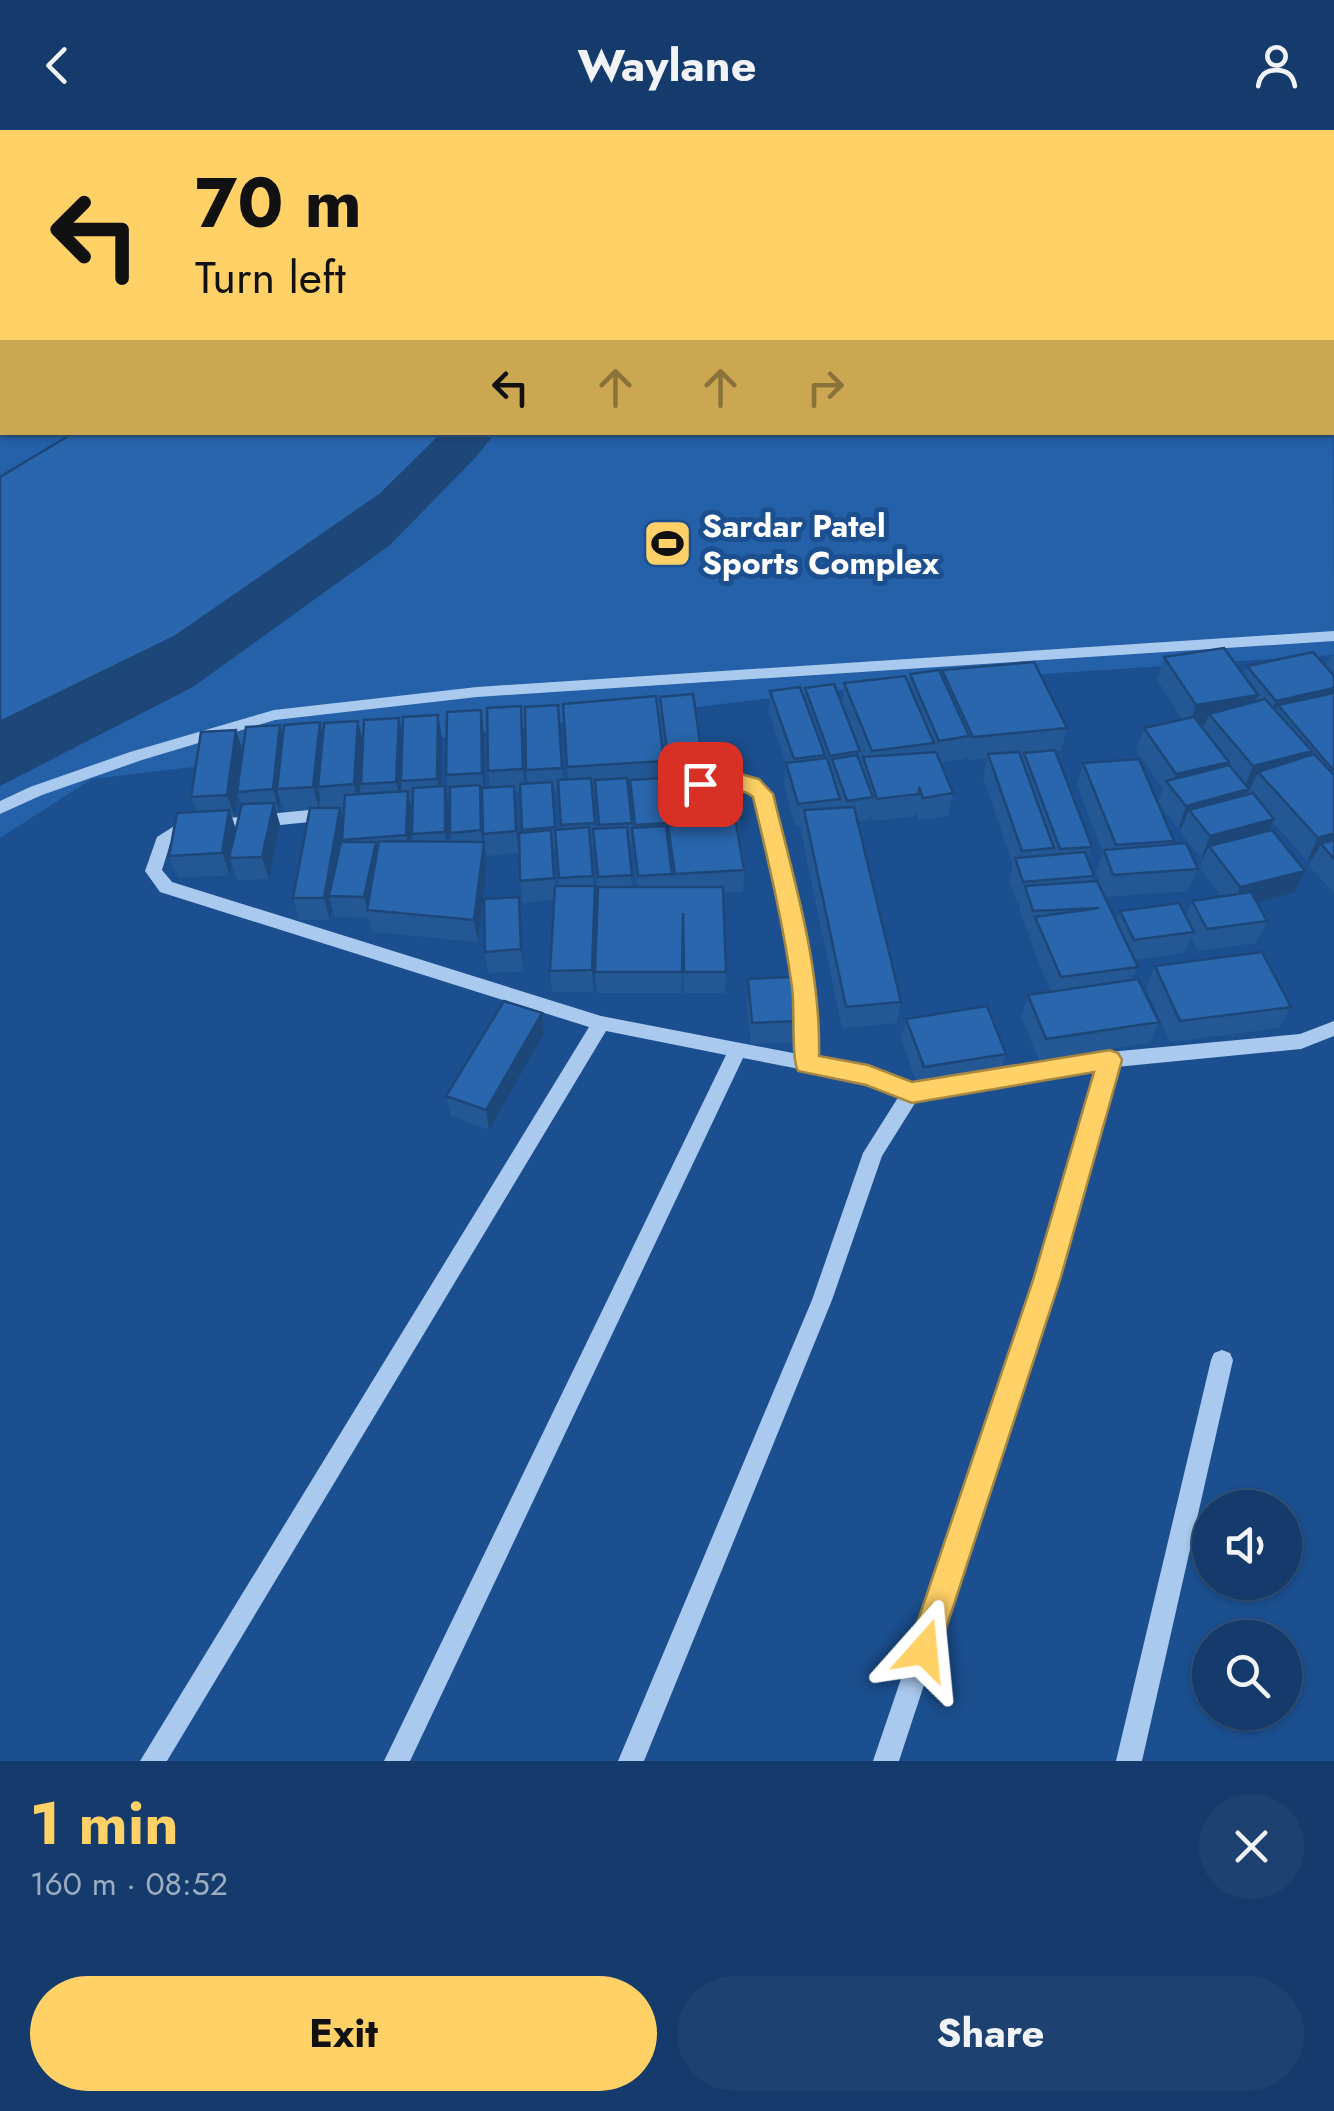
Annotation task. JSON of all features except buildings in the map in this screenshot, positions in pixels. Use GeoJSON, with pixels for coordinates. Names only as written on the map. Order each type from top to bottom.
{"type":"FeatureCollection","features":[{"type":"Feature","properties":{"kind":"street"},"geometry":{"type":"LineString","coordinates":[[0,808],[36,791],[136,756],[274,715],[476,692],[1334,636]]}},
{"type":"Feature","properties":{"kind":"street"},"geometry":{"type":"LineString","coordinates":[[698,784],[737,780],[752,784],[762,794],[795,928],[808,1018],[806,1064]]}},
{"type":"Feature","properties":{"kind":"street"},"geometry":{"type":"LineString","coordinates":[[390,808],[216,822],[179,829],[163,841],[153,870],[166,887],[601,1023],[868,1075],[912,1092],[1110,1060],[1301,1042],[1334,1028]]}},
{"type":"Feature","properties":{"kind":"street"},"geometry":{"type":"LineString","coordinates":[[154,1761],[601,1023]]}},
{"type":"Feature","properties":{"kind":"street"},"geometry":{"type":"LineString","coordinates":[[396,1761],[738,1051]]}},
{"type":"Feature","properties":{"kind":"street"},"geometry":{"type":"LineString","coordinates":[[886,1761],[1047,1280],[1110,1060]]}},
{"type":"Feature","properties":{"kind":"street"},"geometry":{"type":"LineString","coordinates":[[631,1761],[822,1300],[873,1153],[912,1092]]}},
{"type":"Feature","properties":{"kind":"street"},"geometry":{"type":"LineString","coordinates":[[1128,1761],[1222,1360]]}},
{"type":"Feature","properties":{"kind":"shaded area","name":"Sardar Patel Sports Complex"},"geometry":{"type":"Polygon","coordinates":[[[0,435],[1333,435],[1334,655],[891,684],[92,779],[0,838],[0,435]]]}},
{"type":"Feature","properties":{"kind":"place","name":"Sardar Patel Sports Complex"},"geometry":{"type":"Point","coordinates":[667,544]}},
{"type":"Feature","properties":{"kind":"route"},"geometry":{"type":"LineString","coordinates":[[700,784],[737,780],[752,784],[762,794],[795,928],[808,1018],[806,1064],[868,1075],[912,1092],[1110,1060],[1047,1280],[924,1650]]}}]}
